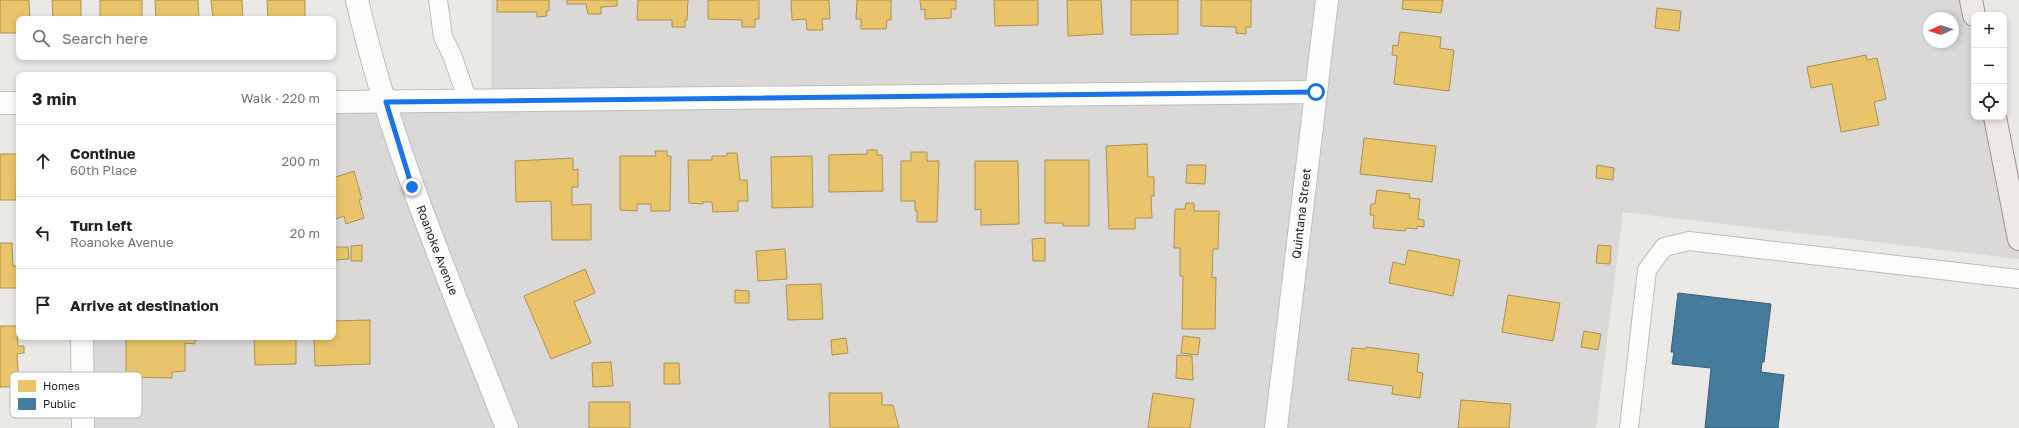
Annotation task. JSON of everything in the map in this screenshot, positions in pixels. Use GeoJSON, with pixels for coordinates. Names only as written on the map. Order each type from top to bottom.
{"type":"FeatureCollection","features":[{"type":"Feature","properties":{"kind":"main road"},"geometry":{"type":"LineString","coordinates":[[1971,0],[1973,12]]}},
{"type":"Feature","properties":{"kind":"main road"},"geometry":{"type":"LineString","coordinates":[[1996,120],[2019,239]]}},
{"type":"Feature","properties":{"kind":"street","name":"Roanoke Avenue"},"geometry":{"type":"LineString","coordinates":[[357,0],[365,36],[412,187],[507,428]]}},
{"type":"Feature","properties":{"kind":"street","name":"Quintana Street"},"geometry":{"type":"LineString","coordinates":[[1276,428],[1327,0]]}},
{"type":"Feature","properties":{"kind":"street"},"geometry":{"type":"LineString","coordinates":[[336,102],[1316,92]]}},
{"type":"Feature","properties":{"kind":"street"},"geometry":{"type":"LineString","coordinates":[[0,103],[16,103]]}},
{"type":"Feature","properties":{"kind":"street"},"geometry":{"type":"LineString","coordinates":[[82,340],[82,372]]}},
{"type":"Feature","properties":{"kind":"street"},"geometry":{"type":"LineString","coordinates":[[83,418],[83,428]]}},
{"type":"Feature","properties":{"kind":"lane"},"geometry":{"type":"LineString","coordinates":[[438,0],[443,37],[452,55],[468,101]]}},
{"type":"Feature","properties":{"kind":"lane"},"geometry":{"type":"LineString","coordinates":[[1629,428],[1647,270],[1664,247],[1689,241],[2019,279]]}},
{"type":"Feature","properties":{"kind":"shaded area"},"geometry":{"type":"Polygon","coordinates":[[[491,0],[1971,0],[1973,12],[1971,12],[1971,120],[1996,120],[2019,239],[2019,259],[1623,212],[1596,428],[83,428],[83,418],[142,418],[142,372],[82,372],[81,340],[336,340],[336,102],[491,100],[491,0]]]}},
{"type":"Feature","properties":{"kind":"building: Homes"},"geometry":{"type":"Polygon","coordinates":[[[0,0],[29,0],[30,16],[16,16],[16,33],[0,33],[0,0]]]}},
{"type":"Feature","properties":{"kind":"building: Homes"},"geometry":{"type":"Polygon","coordinates":[[[52,0],[81,0],[81,16],[53,16],[52,0]]]}},
{"type":"Feature","properties":{"kind":"building: Homes"},"geometry":{"type":"Polygon","coordinates":[[[100,0],[142,0],[142,16],[100,16],[100,0]]]}},
{"type":"Feature","properties":{"kind":"building: Homes"},"geometry":{"type":"Polygon","coordinates":[[[155,0],[198,0],[199,16],[156,16],[155,0]]]}},
{"type":"Feature","properties":{"kind":"building: Homes"},"geometry":{"type":"Polygon","coordinates":[[[211,0],[242,0],[243,16],[213,16],[211,0]]]}},
{"type":"Feature","properties":{"kind":"building: Homes"},"geometry":{"type":"Polygon","coordinates":[[[267,0],[305,0],[305,16],[268,16],[267,0]]]}},
{"type":"Feature","properties":{"kind":"building: Homes"},"geometry":{"type":"Polygon","coordinates":[[[497,0],[549,0],[549,11],[546,11],[547,16],[537,17],[537,12],[497,12],[497,0]]]}},
{"type":"Feature","properties":{"kind":"building: Homes"},"geometry":{"type":"Polygon","coordinates":[[[567,0],[617,0],[617,6],[601,7],[601,14],[588,14],[586,4],[567,4],[567,0]]]}},
{"type":"Feature","properties":{"kind":"building: Homes"},"geometry":{"type":"Polygon","coordinates":[[[638,0],[688,0],[687,20],[685,20],[685,27],[672,27],[672,20],[637,20],[638,0]]]}},
{"type":"Feature","properties":{"kind":"building: Homes"},"geometry":{"type":"Polygon","coordinates":[[[708,0],[759,0],[759,19],[755,19],[755,27],[742,27],[742,20],[708,19],[708,0]]]}},
{"type":"Feature","properties":{"kind":"building: Homes"},"geometry":{"type":"Polygon","coordinates":[[[791,0],[829,0],[830,19],[822,19],[823,30],[807,30],[806,19],[792,20],[791,0]]]}},
{"type":"Feature","properties":{"kind":"building: Homes"},"geometry":{"type":"Polygon","coordinates":[[[857,0],[891,0],[891,20],[887,20],[886,29],[861,29],[861,19],[856,19],[857,0]]]}},
{"type":"Feature","properties":{"kind":"building: Homes"},"geometry":{"type":"Polygon","coordinates":[[[920,0],[956,0],[956,9],[951,9],[951,18],[925,19],[925,9],[921,10],[920,0]]]}},
{"type":"Feature","properties":{"kind":"building: Homes"},"geometry":{"type":"Polygon","coordinates":[[[994,0],[1038,0],[1038,25],[995,26],[994,0]]]}},
{"type":"Feature","properties":{"kind":"building: Homes"},"geometry":{"type":"Polygon","coordinates":[[[1067,0],[1101,0],[1103,34],[1068,36],[1067,0]]]}},
{"type":"Feature","properties":{"kind":"building: Homes"},"geometry":{"type":"Polygon","coordinates":[[[1131,0],[1178,0],[1178,34],[1131,35],[1131,0]]]}},
{"type":"Feature","properties":{"kind":"building: Homes"},"geometry":{"type":"Polygon","coordinates":[[[1201,0],[1251,0],[1251,27],[1246,27],[1246,34],[1236,33],[1236,27],[1201,26],[1201,0]]]}},
{"type":"Feature","properties":{"kind":"building: Homes"},"geometry":{"type":"Polygon","coordinates":[[[1403,0],[1443,0],[1441,13],[1402,9],[1403,0]]]}},
{"type":"Feature","properties":{"kind":"building: Homes"},"geometry":{"type":"Polygon","coordinates":[[[1657,8],[1681,11],[1679,31],[1655,28],[1657,8]]]}},
{"type":"Feature","properties":{"kind":"building: Homes"},"geometry":{"type":"Polygon","coordinates":[[[1400,32],[1441,37],[1440,48],[1454,50],[1449,91],[1394,84],[1397,56],[1392,55],[1393,45],[1398,46],[1400,32]]]}},
{"type":"Feature","properties":{"kind":"building: Homes"},"geometry":{"type":"Polygon","coordinates":[[[1866,55],[1867,60],[1877,58],[1886,99],[1874,102],[1879,125],[1841,132],[1832,84],[1811,88],[1807,67],[1866,55]]]}},
{"type":"Feature","properties":{"kind":"building: Homes"},"geometry":{"type":"Polygon","coordinates":[[[1364,138],[1436,146],[1432,182],[1360,174],[1364,138]]]}},
{"type":"Feature","properties":{"kind":"building: Homes"},"geometry":{"type":"Polygon","coordinates":[[[1147,144],[1148,177],[1154,177],[1154,196],[1151,196],[1152,218],[1135,218],[1135,229],[1109,229],[1106,146],[1147,144]]]}},
{"type":"Feature","properties":{"kind":"building: Homes"},"geometry":{"type":"Polygon","coordinates":[[[867,150],[877,150],[877,155],[882,155],[883,191],[829,192],[829,155],[867,154],[867,150]]]}},
{"type":"Feature","properties":{"kind":"building: Homes"},"geometry":{"type":"Polygon","coordinates":[[[655,151],[667,151],[667,156],[671,156],[670,211],[651,211],[651,204],[637,204],[637,211],[620,210],[620,156],[656,156],[655,151]]]}},
{"type":"Feature","properties":{"kind":"building: Homes"},"geometry":{"type":"Polygon","coordinates":[[[911,152],[927,152],[927,161],[939,161],[937,222],[917,222],[915,201],[901,201],[901,161],[911,161],[911,152]]]}},
{"type":"Feature","properties":{"kind":"building: Homes"},"geometry":{"type":"Polygon","coordinates":[[[727,153],[737,153],[740,180],[747,180],[748,201],[738,201],[738,211],[713,212],[712,202],[703,202],[703,204],[689,203],[688,160],[712,160],[712,156],[727,156],[727,153]]]}},
{"type":"Feature","properties":{"kind":"building: Homes"},"geometry":{"type":"Polygon","coordinates":[[[0,154],[16,154],[16,200],[0,200],[0,154]]]}},
{"type":"Feature","properties":{"kind":"building: Homes"},"geometry":{"type":"Polygon","coordinates":[[[812,156],[813,207],[772,208],[771,157],[812,156]]]}},
{"type":"Feature","properties":{"kind":"building: Homes"},"geometry":{"type":"Polygon","coordinates":[[[573,158],[573,170],[578,169],[578,187],[572,187],[572,205],[591,204],[591,240],[552,240],[551,201],[516,202],[515,161],[573,158]]]}},
{"type":"Feature","properties":{"kind":"building: Homes"},"geometry":{"type":"Polygon","coordinates":[[[1045,160],[1089,160],[1089,226],[1063,226],[1063,223],[1045,223],[1045,160]]]}},
{"type":"Feature","properties":{"kind":"building: Homes"},"geometry":{"type":"Polygon","coordinates":[[[975,161],[1018,161],[1019,224],[981,225],[981,209],[975,210],[975,161]]]}},
{"type":"Feature","properties":{"kind":"building: Homes"},"geometry":{"type":"Polygon","coordinates":[[[1187,165],[1206,165],[1205,184],[1186,183],[1187,165]]]}},
{"type":"Feature","properties":{"kind":"building: Homes"},"geometry":{"type":"Polygon","coordinates":[[[1597,165],[1614,168],[1613,180],[1596,178],[1597,165]]]}},
{"type":"Feature","properties":{"kind":"building: Homes"},"geometry":{"type":"Polygon","coordinates":[[[354,171],[362,199],[359,200],[364,218],[346,224],[344,216],[336,219],[336,177],[354,171]]]}},
{"type":"Feature","properties":{"kind":"building: Homes"},"geometry":{"type":"Polygon","coordinates":[[[1377,190],[1410,194],[1409,198],[1420,199],[1418,219],[1424,220],[1424,227],[1417,226],[1417,229],[1406,228],[1405,231],[1373,228],[1374,215],[1370,215],[1371,204],[1375,204],[1377,190]]]}},
{"type":"Feature","properties":{"kind":"building: Homes"},"geometry":{"type":"Polygon","coordinates":[[[1186,203],[1194,203],[1194,211],[1219,211],[1218,249],[1213,249],[1212,278],[1216,277],[1215,329],[1182,329],[1183,276],[1180,276],[1180,248],[1174,248],[1175,209],[1185,209],[1186,203]]]}},
{"type":"Feature","properties":{"kind":"building: Homes"},"geometry":{"type":"Polygon","coordinates":[[[1045,238],[1045,261],[1033,261],[1032,239],[1045,238]]]}},
{"type":"Feature","properties":{"kind":"building: Homes"},"geometry":{"type":"Polygon","coordinates":[[[0,243],[12,243],[13,266],[16,266],[16,288],[0,288],[0,243]]]}},
{"type":"Feature","properties":{"kind":"building: Homes"},"geometry":{"type":"Polygon","coordinates":[[[362,245],[362,261],[351,261],[351,246],[362,245]]]}},
{"type":"Feature","properties":{"kind":"building: Homes"},"geometry":{"type":"Polygon","coordinates":[[[1598,245],[1611,246],[1610,264],[1596,263],[1598,245]]]}},
{"type":"Feature","properties":{"kind":"building: Homes"},"geometry":{"type":"Polygon","coordinates":[[[336,247],[348,247],[349,259],[336,260],[336,247]]]}},
{"type":"Feature","properties":{"kind":"building: Homes"},"geometry":{"type":"Polygon","coordinates":[[[785,249],[787,279],[758,281],[756,251],[785,249]]]}},
{"type":"Feature","properties":{"kind":"building: Homes"},"geometry":{"type":"Polygon","coordinates":[[[1408,250],[1460,260],[1453,296],[1389,283],[1393,262],[1405,265],[1408,250]]]}},
{"type":"Feature","properties":{"kind":"building: Homes"},"geometry":{"type":"Polygon","coordinates":[[[585,269],[595,293],[574,302],[591,343],[551,359],[524,296],[585,269]]]}},
{"type":"Feature","properties":{"kind":"building: Homes"},"geometry":{"type":"Polygon","coordinates":[[[821,284],[823,319],[788,320],[786,285],[821,284]]]}},
{"type":"Feature","properties":{"kind":"building: Homes"},"geometry":{"type":"Polygon","coordinates":[[[735,290],[749,291],[749,303],[735,303],[735,290]]]}},
{"type":"Feature","properties":{"kind":"building: Homes"},"geometry":{"type":"Polygon","coordinates":[[[1508,295],[1560,303],[1553,341],[1502,332],[1508,295]]]}},
{"type":"Feature","properties":{"kind":"building: Homes"},"geometry":{"type":"Polygon","coordinates":[[[370,320],[370,364],[315,366],[314,340],[336,340],[336,321],[370,320]]]}},
{"type":"Feature","properties":{"kind":"building: Homes"},"geometry":{"type":"Polygon","coordinates":[[[0,326],[16,326],[16,340],[18,340],[18,346],[24,346],[24,353],[17,354],[18,372],[10,372],[10,387],[0,387],[0,326]]]}},
{"type":"Feature","properties":{"kind":"building: Homes"},"geometry":{"type":"Polygon","coordinates":[[[1584,331],[1601,334],[1598,350],[1581,347],[1584,331]]]}},
{"type":"Feature","properties":{"kind":"building: Homes"},"geometry":{"type":"Polygon","coordinates":[[[1183,336],[1200,338],[1198,355],[1181,353],[1183,336]]]}},
{"type":"Feature","properties":{"kind":"building: Homes"},"geometry":{"type":"Polygon","coordinates":[[[846,338],[848,353],[832,355],[831,340],[846,338]]]}},
{"type":"Feature","properties":{"kind":"building: Homes"},"geometry":{"type":"Polygon","coordinates":[[[126,340],[195,340],[195,344],[185,343],[185,371],[172,372],[172,378],[142,377],[142,372],[126,372],[126,340]]]}},
{"type":"Feature","properties":{"kind":"building: Homes"},"geometry":{"type":"Polygon","coordinates":[[[254,340],[296,340],[296,364],[255,365],[254,340]]]}},
{"type":"Feature","properties":{"kind":"building: Homes"},"geometry":{"type":"Polygon","coordinates":[[[1366,347],[1419,354],[1417,372],[1423,373],[1420,398],[1392,394],[1393,386],[1348,380],[1352,348],[1366,349],[1366,347]]]}},
{"type":"Feature","properties":{"kind":"building: Homes"},"geometry":{"type":"Polygon","coordinates":[[[1177,355],[1192,356],[1193,380],[1176,378],[1177,355]]]}},
{"type":"Feature","properties":{"kind":"building: Homes"},"geometry":{"type":"Polygon","coordinates":[[[611,362],[613,386],[593,387],[592,363],[611,362]]]}},
{"type":"Feature","properties":{"kind":"building: Homes"},"geometry":{"type":"Polygon","coordinates":[[[664,363],[679,363],[680,384],[664,384],[664,363]]]}},
{"type":"Feature","properties":{"kind":"building: Homes"},"geometry":{"type":"Polygon","coordinates":[[[829,393],[882,393],[882,405],[893,405],[899,428],[830,428],[829,393]]]}},
{"type":"Feature","properties":{"kind":"building: Homes"},"geometry":{"type":"Polygon","coordinates":[[[1153,393],[1194,399],[1190,428],[1148,428],[1153,393]]]}},
{"type":"Feature","properties":{"kind":"building: Homes"},"geometry":{"type":"Polygon","coordinates":[[[1461,400],[1511,404],[1509,428],[1458,428],[1461,400]]]}},
{"type":"Feature","properties":{"kind":"building: Homes"},"geometry":{"type":"Polygon","coordinates":[[[589,402],[630,402],[630,428],[589,428],[589,402]]]}},
{"type":"Feature","properties":{"kind":"building: Public"},"geometry":{"type":"Polygon","coordinates":[[[1678,293],[1771,304],[1764,362],[1762,362],[1761,372],[1784,375],[1778,428],[1705,428],[1711,368],[1672,364],[1674,352],[1671,352],[1678,293]]]}},
{"type":"Feature","properties":{"kind":"route"},"geometry":{"type":"LineString","coordinates":[[412,187],[386,102],[1316,92]]}}]}
